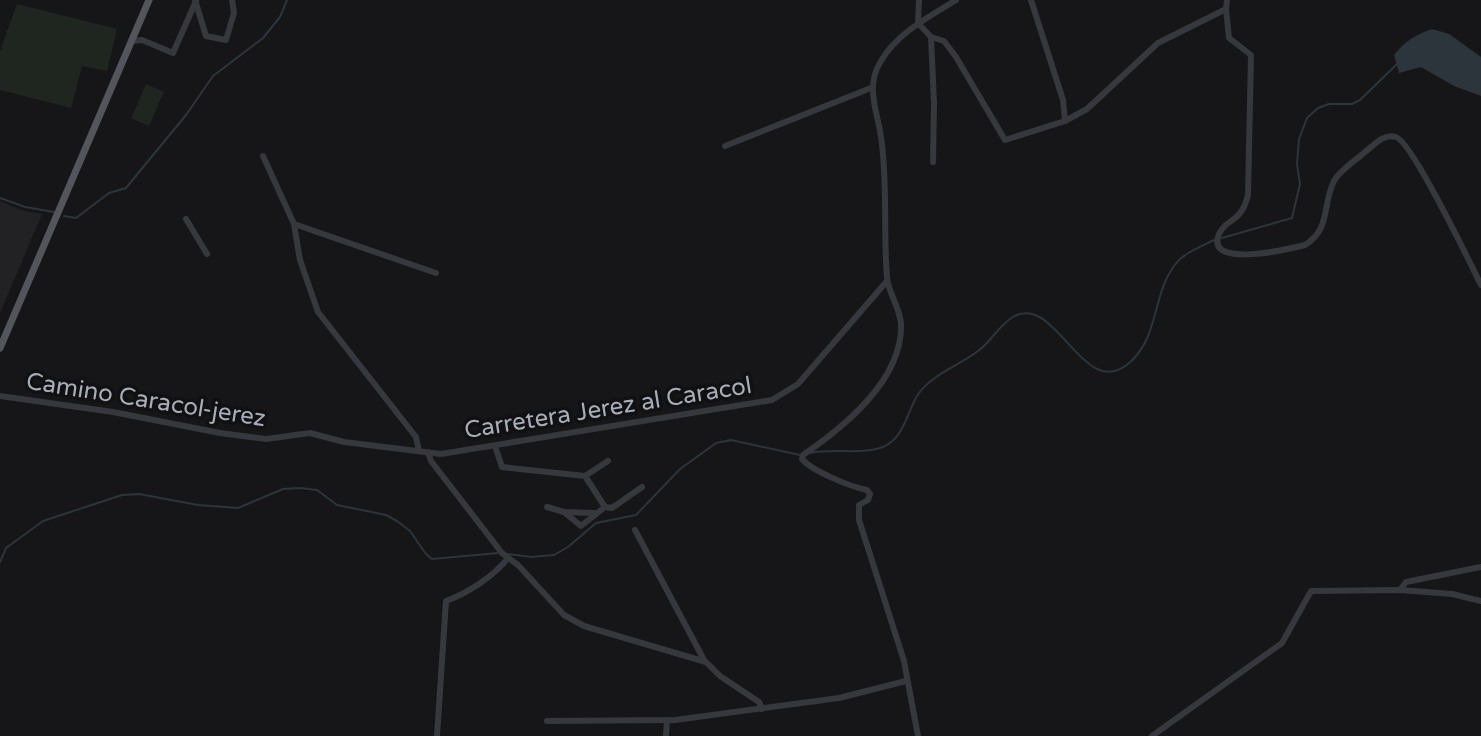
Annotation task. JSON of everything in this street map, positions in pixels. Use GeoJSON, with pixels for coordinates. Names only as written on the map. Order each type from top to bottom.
{"type":"FeatureCollection","features":[{"type":"Feature","properties":{"kind":"main road"},"geometry":{"type":"LineString","coordinates":[[0,348],[149,0]]}},
{"type":"Feature","properties":{"kind":"street"},"geometry":{"type":"LineString","coordinates":[[131,41],[142,40],[173,53],[196,0]]}},
{"type":"Feature","properties":{"kind":"street"},"geometry":{"type":"LineString","coordinates":[[196,0],[206,36],[226,40],[234,13],[232,0]]}},
{"type":"Feature","properties":{"kind":"street"},"geometry":{"type":"LineString","coordinates":[[919,0],[918,23],[931,37],[944,41],[956,57],[1005,140],[1065,121],[1087,109],[1158,43],[1226,9]]}},
{"type":"Feature","properties":{"kind":"street"},"geometry":{"type":"LineString","coordinates":[[918,736],[904,661],[857,511],[870,494],[802,459],[803,455],[851,419],[891,366],[901,324],[887,281],[882,139],[871,88],[880,62],[890,48],[918,23],[956,0]]}},
{"type":"Feature","properties":{"kind":"street"},"geometry":{"type":"LineString","coordinates":[[1031,0],[1063,100],[1065,121]]}},
{"type":"Feature","properties":{"kind":"street"},"geometry":{"type":"LineString","coordinates":[[1227,0],[1229,38],[1251,55],[1248,180],[1245,207],[1220,233],[1218,243],[1221,248],[1225,252],[1249,255],[1313,241],[1326,219],[1335,179],[1376,143],[1386,136],[1393,136],[1403,140],[1427,180],[1481,285]]}},
{"type":"Feature","properties":{"kind":"street"},"geometry":{"type":"LineString","coordinates":[[931,37],[933,162]]}},
{"type":"Feature","properties":{"kind":"street"},"geometry":{"type":"LineString","coordinates":[[725,146],[871,88]]}},
{"type":"Feature","properties":{"kind":"street"},"geometry":{"type":"LineString","coordinates":[[263,156],[294,224],[300,260],[318,312],[416,437],[419,451]]}},
{"type":"Feature","properties":{"kind":"street"},"geometry":{"type":"LineString","coordinates":[[186,219],[207,254]]}},
{"type":"Feature","properties":{"kind":"street"},"geometry":{"type":"LineString","coordinates":[[294,224],[436,273]]}},
{"type":"Feature","properties":{"kind":"street","name":"Carretera Jerez al Caracol"},"geometry":{"type":"LineString","coordinates":[[428,452],[441,454],[495,446],[772,400],[798,384],[887,281]]}},
{"type":"Feature","properties":{"kind":"street","name":"Camino Caracol-jerez"},"geometry":{"type":"LineString","coordinates":[[0,396],[113,412],[220,433],[266,439],[317,434],[344,442],[428,452]]}},
{"type":"Feature","properties":{"kind":"street"},"geometry":{"type":"LineString","coordinates":[[495,446],[502,467],[585,476],[608,461]]}},
{"type":"Feature","properties":{"kind":"street"},"geometry":{"type":"LineString","coordinates":[[428,452],[455,495],[508,558],[574,622],[706,662]]}},
{"type":"Feature","properties":{"kind":"street"},"geometry":{"type":"LineString","coordinates":[[585,476],[605,507]]}},
{"type":"Feature","properties":{"kind":"street"},"geometry":{"type":"LineString","coordinates":[[564,512],[581,526],[594,513],[605,507],[612,508],[642,487]]}},
{"type":"Feature","properties":{"kind":"street"},"geometry":{"type":"LineString","coordinates":[[547,507],[564,512],[594,513]]}},
{"type":"Feature","properties":{"kind":"street"},"geometry":{"type":"LineString","coordinates":[[635,530],[699,654],[720,676],[753,697],[762,709]]}},
{"type":"Feature","properties":{"kind":"street"},"geometry":{"type":"LineString","coordinates":[[437,736],[446,601],[458,597],[502,567],[508,558]]}},
{"type":"Feature","properties":{"kind":"street"},"geometry":{"type":"LineString","coordinates":[[1400,590],[1406,582],[1481,567]]}},
{"type":"Feature","properties":{"kind":"street"},"geometry":{"type":"LineString","coordinates":[[1152,736],[1282,643],[1311,591],[1400,590],[1452,594],[1481,601]]}},
{"type":"Feature","properties":{"kind":"street"},"geometry":{"type":"LineString","coordinates":[[547,721],[667,720],[839,698],[906,681]]}},
{"type":"Feature","properties":{"kind":"street"},"geometry":{"type":"LineString","coordinates":[[666,736],[667,720]]}},
{"type":"Feature","properties":{"kind":"shaded area"},"geometry":{"type":"Polygon","coordinates":[[[17,4],[117,29],[107,71],[82,66],[71,108],[0,90],[0,51],[17,4]]]}},
{"type":"Feature","properties":{"kind":"shaded area"},"geometry":{"type":"Polygon","coordinates":[[[1432,29],[1449,34],[1481,57],[1481,96],[1454,86],[1421,67],[1399,73],[1394,55],[1411,39],[1432,29]]]}},
{"type":"Feature","properties":{"kind":"shaded area"},"geometry":{"type":"Polygon","coordinates":[[[146,84],[164,92],[149,126],[131,118],[146,84]]]}},
{"type":"Feature","properties":{"kind":"shaded area"},"geometry":{"type":"Polygon","coordinates":[[[0,201],[24,211],[42,214],[0,313],[0,201]]]}},
{"type":"Feature","properties":{"kind":"waterway"},"geometry":{"type":"LineString","coordinates":[[64,216],[76,218],[109,193],[126,188],[186,115],[213,76],[263,38],[280,17],[287,0]]}},
{"type":"Feature","properties":{"kind":"waterway"},"geometry":{"type":"LineString","coordinates":[[1222,238],[1292,218],[1300,184],[1297,164],[1299,139],[1307,118],[1318,108],[1329,104],[1352,104],[1360,100],[1397,64]]}},
{"type":"Feature","properties":{"kind":"waterway"},"geometry":{"type":"LineString","coordinates":[[0,198],[25,207],[54,212]]}},
{"type":"Feature","properties":{"kind":"waterway"},"geometry":{"type":"LineString","coordinates":[[810,453],[866,451],[890,443],[901,430],[925,386],[978,351],[1013,317],[1028,313],[1043,319],[1097,369],[1112,372],[1128,364],[1145,342],[1162,290],[1174,266],[1187,254],[1214,240]]}},
{"type":"Feature","properties":{"kind":"waterway"},"geometry":{"type":"LineString","coordinates":[[508,554],[531,557],[554,555],[596,523],[636,515],[680,469],[716,443],[731,440],[800,455]]}},
{"type":"Feature","properties":{"kind":"waterway"},"geometry":{"type":"LineString","coordinates":[[0,562],[6,548],[43,521],[122,495],[139,494],[198,505],[238,508],[283,489],[300,488],[317,490],[337,505],[386,515],[410,531],[432,559],[498,553]]}}]}
